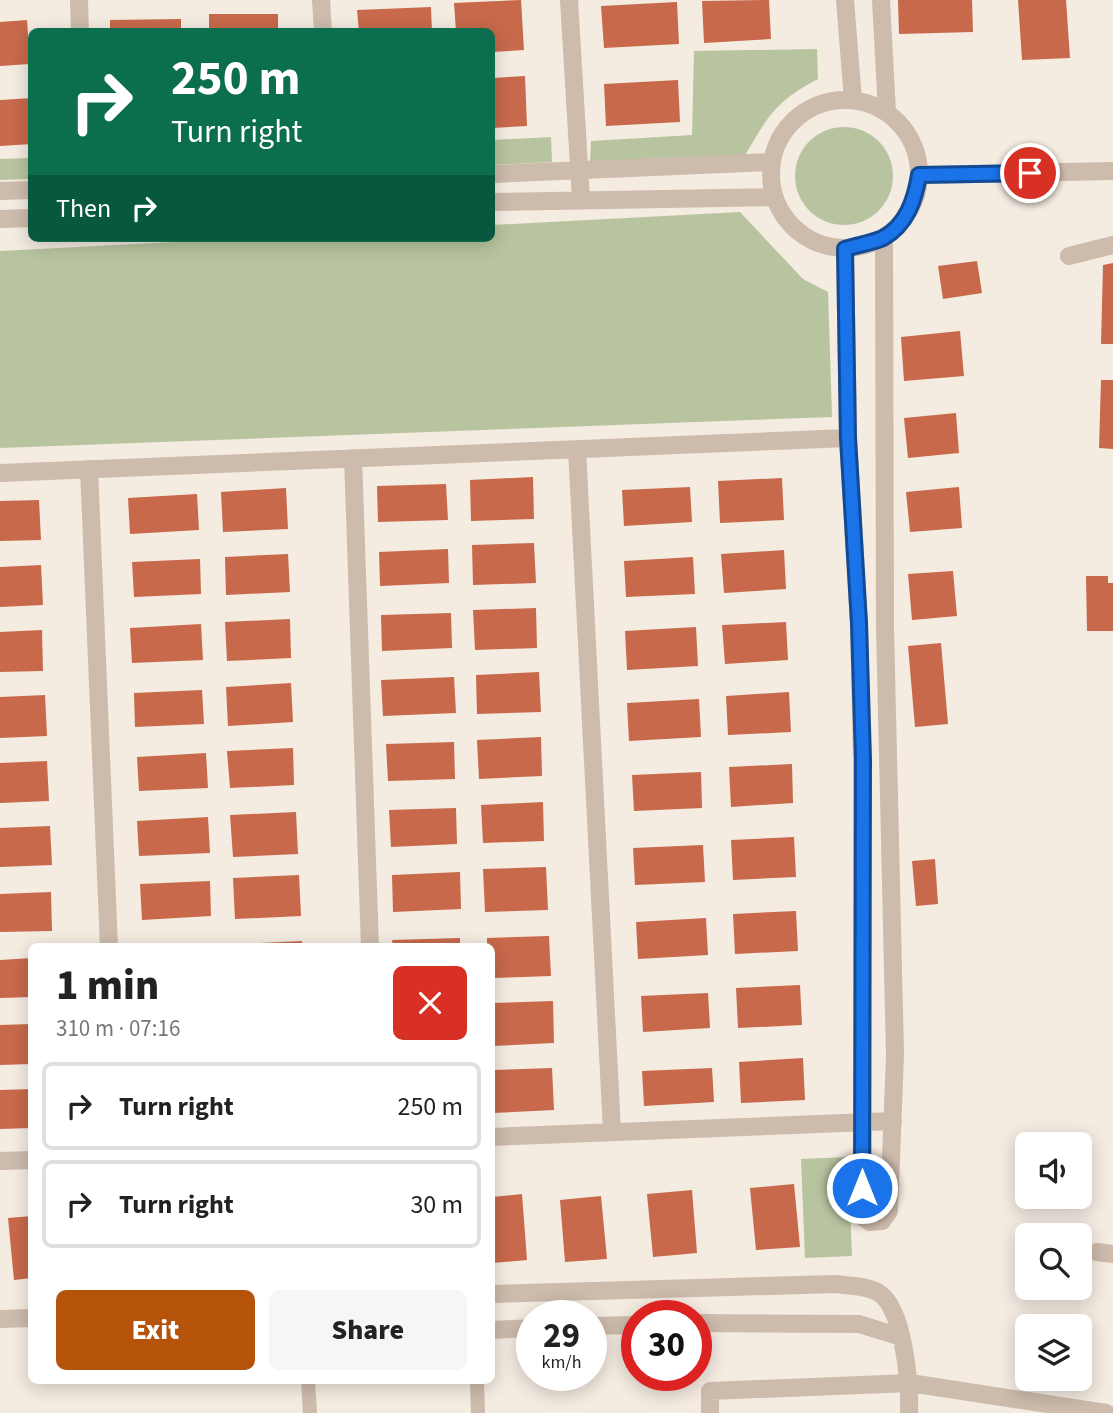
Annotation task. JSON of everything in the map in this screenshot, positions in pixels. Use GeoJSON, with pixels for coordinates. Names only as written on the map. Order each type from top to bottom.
{"type":"FeatureCollection","features":[{"type":"Feature","properties":{"kind":"street"},"geometry":{"type":"LineString","coordinates":[[79,0],[80,28]]}},
{"type":"Feature","properties":{"kind":"street"},"geometry":{"type":"LineString","coordinates":[[321,0],[323,28]]}},
{"type":"Feature","properties":{"kind":"street"},"geometry":{"type":"LineString","coordinates":[[569,0],[581,199]]}},
{"type":"Feature","properties":{"kind":"street"},"geometry":{"type":"LineString","coordinates":[[845,0],[853,100]]}},
{"type":"Feature","properties":{"kind":"street"},"geometry":{"type":"LineString","coordinates":[[881,0],[887,112]]}},
{"type":"Feature","properties":{"kind":"street"},"geometry":{"type":"LineString","coordinates":[[853,100],[887,112],[905,130],[916,151],[919,175],[915,199],[902,221],[884,237],[845,249],[814,242],[788,224],[773,197],[770,162],[785,128],[816,105],[853,100]]}},
{"type":"Feature","properties":{"kind":"street"},"geometry":{"type":"LineString","coordinates":[[495,174],[770,162]]}},
{"type":"Feature","properties":{"kind":"street"},"geometry":{"type":"LineString","coordinates":[[919,175],[1113,171]]}},
{"type":"Feature","properties":{"kind":"street"},"geometry":{"type":"LineString","coordinates":[[0,191],[28,190]]}},
{"type":"Feature","properties":{"kind":"street"},"geometry":{"type":"LineString","coordinates":[[495,202],[773,197]]}},
{"type":"Feature","properties":{"kind":"street"},"geometry":{"type":"LineString","coordinates":[[0,219],[28,218]]}},
{"type":"Feature","properties":{"kind":"street"},"geometry":{"type":"LineString","coordinates":[[845,249],[848,438],[859,623],[863,760],[863,1209],[864,1218],[870,1222],[882,1221],[889,1211],[895,1041],[885,613],[884,237]]}},
{"type":"Feature","properties":{"kind":"street"},"geometry":{"type":"LineString","coordinates":[[1069,256],[1113,245]]}},
{"type":"Feature","properties":{"kind":"street"},"geometry":{"type":"LineString","coordinates":[[0,473],[848,438]]}},
{"type":"Feature","properties":{"kind":"street"},"geometry":{"type":"LineString","coordinates":[[578,449],[612,1132]]}},
{"type":"Feature","properties":{"kind":"street"},"geometry":{"type":"LineString","coordinates":[[353,458],[370,943]]}},
{"type":"Feature","properties":{"kind":"street"},"geometry":{"type":"LineString","coordinates":[[89,469],[109,943]]}},
{"type":"Feature","properties":{"kind":"street"},"geometry":{"type":"LineString","coordinates":[[495,1137],[893,1121]]}},
{"type":"Feature","properties":{"kind":"street"},"geometry":{"type":"LineString","coordinates":[[0,1161],[28,1160]]}},
{"type":"Feature","properties":{"kind":"street"},"geometry":{"type":"LineString","coordinates":[[495,1294],[835,1284],[868,1289],[890,1302],[901,1337],[910,1383],[909,1413]]}},
{"type":"Feature","properties":{"kind":"street"},"geometry":{"type":"LineString","coordinates":[[0,1319],[28,1318]]}},
{"type":"Feature","properties":{"kind":"street"},"geometry":{"type":"LineString","coordinates":[[712,1323],[859,1324],[901,1337]]}},
{"type":"Feature","properties":{"kind":"street"},"geometry":{"type":"LineString","coordinates":[[495,1330],[516,1329]]}},
{"type":"Feature","properties":{"kind":"street"},"geometry":{"type":"LineString","coordinates":[[710,1413],[710,1391],[910,1383],[1055,1409],[1106,1413]]}},
{"type":"Feature","properties":{"kind":"lane"},"geometry":{"type":"LineString","coordinates":[[309,1384],[310,1413]]}},
{"type":"Feature","properties":{"kind":"lane"},"geometry":{"type":"LineString","coordinates":[[477,1384],[478,1413]]}},
{"type":"Feature","properties":{"kind":"green space"},"geometry":{"type":"Polygon","coordinates":[[[817,49],[818,79],[782,103],[744,157],[590,163],[591,141],[692,135],[694,51],[817,49]]]}},
{"type":"Feature","properties":{"kind":"green space"},"geometry":{"type":"Polygon","coordinates":[[[844,127],[863,131],[879,141],[889,157],[893,176],[889,195],[879,211],[863,221],[844,225],[825,221],[809,211],[799,195],[795,176],[799,157],[809,141],[825,131],[844,127]]]}},
{"type":"Feature","properties":{"kind":"green space"},"geometry":{"type":"Polygon","coordinates":[[[551,137],[552,162],[495,165],[495,140],[551,137]]]}},
{"type":"Feature","properties":{"kind":"green space"},"geometry":{"type":"Polygon","coordinates":[[[28,158],[28,179],[0,180],[0,159],[28,158]]]}},
{"type":"Feature","properties":{"kind":"green space"},"geometry":{"type":"Polygon","coordinates":[[[740,212],[803,279],[828,292],[832,417],[0,448],[0,251],[173,242],[495,242],[495,225],[740,212]]]}},
{"type":"Feature","properties":{"kind":"green space"},"geometry":{"type":"Polygon","coordinates":[[[848,1157],[852,1256],[805,1258],[801,1159],[848,1157]]]}},
{"type":"Feature","properties":{"kind":"building"},"geometry":{"type":"Polygon","coordinates":[[[521,0],[524,50],[495,52],[495,28],[456,28],[454,3],[521,0]]]}},
{"type":"Feature","properties":{"kind":"building"},"geometry":{"type":"Polygon","coordinates":[[[769,0],[771,39],[704,43],[702,1],[769,0]]]}},
{"type":"Feature","properties":{"kind":"building"},"geometry":{"type":"Polygon","coordinates":[[[898,0],[972,0],[973,32],[899,34],[898,0]]]}},
{"type":"Feature","properties":{"kind":"building"},"geometry":{"type":"Polygon","coordinates":[[[1018,0],[1066,0],[1070,58],[1022,60],[1018,0]]]}},
{"type":"Feature","properties":{"kind":"building"},"geometry":{"type":"Polygon","coordinates":[[[677,2],[679,44],[604,48],[601,6],[677,2]]]}},
{"type":"Feature","properties":{"kind":"building"},"geometry":{"type":"Polygon","coordinates":[[[431,7],[432,28],[359,28],[357,10],[431,7]]]}},
{"type":"Feature","properties":{"kind":"building"},"geometry":{"type":"Polygon","coordinates":[[[209,14],[278,14],[278,28],[209,28],[209,14]]]}},
{"type":"Feature","properties":{"kind":"building"},"geometry":{"type":"Polygon","coordinates":[[[181,19],[181,28],[110,28],[110,20],[181,19]]]}},
{"type":"Feature","properties":{"kind":"building"},"geometry":{"type":"Polygon","coordinates":[[[27,20],[28,64],[0,66],[0,22],[27,20]]]}},
{"type":"Feature","properties":{"kind":"building"},"geometry":{"type":"Polygon","coordinates":[[[525,76],[527,126],[495,128],[495,78],[525,76]]]}},
{"type":"Feature","properties":{"kind":"building"},"geometry":{"type":"Polygon","coordinates":[[[678,80],[680,122],[606,126],[604,84],[678,80]]]}},
{"type":"Feature","properties":{"kind":"building"},"geometry":{"type":"Polygon","coordinates":[[[28,98],[28,144],[0,146],[0,100],[28,98]]]}},
{"type":"Feature","properties":{"kind":"building"},"geometry":{"type":"Polygon","coordinates":[[[977,261],[982,293],[943,299],[938,266],[977,261]]]}},
{"type":"Feature","properties":{"kind":"building"},"geometry":{"type":"Polygon","coordinates":[[[1113,263],[1113,344],[1101,344],[1103,265],[1113,263]]]}},
{"type":"Feature","properties":{"kind":"building"},"geometry":{"type":"Polygon","coordinates":[[[960,331],[964,376],[904,381],[901,337],[960,331]]]}},
{"type":"Feature","properties":{"kind":"building"},"geometry":{"type":"Polygon","coordinates":[[[1101,380],[1113,380],[1113,449],[1099,448],[1101,380]]]}},
{"type":"Feature","properties":{"kind":"building"},"geometry":{"type":"Polygon","coordinates":[[[956,413],[959,453],[908,458],[904,418],[956,413]]]}},
{"type":"Feature","properties":{"kind":"building"},"geometry":{"type":"Polygon","coordinates":[[[533,477],[534,519],[471,521],[470,480],[533,477]]]}},
{"type":"Feature","properties":{"kind":"building"},"geometry":{"type":"Polygon","coordinates":[[[782,478],[784,520],[720,523],[718,481],[782,478]]]}},
{"type":"Feature","properties":{"kind":"building"},"geometry":{"type":"Polygon","coordinates":[[[446,484],[448,520],[378,522],[377,486],[446,484]]]}},
{"type":"Feature","properties":{"kind":"building"},"geometry":{"type":"Polygon","coordinates":[[[690,487],[692,522],[624,526],[622,490],[690,487]]]}},
{"type":"Feature","properties":{"kind":"building"},"geometry":{"type":"Polygon","coordinates":[[[959,487],[962,528],[910,532],[906,492],[959,487]]]}},
{"type":"Feature","properties":{"kind":"building"},"geometry":{"type":"Polygon","coordinates":[[[286,488],[288,529],[223,532],[221,492],[286,488]]]}},
{"type":"Feature","properties":{"kind":"building"},"geometry":{"type":"Polygon","coordinates":[[[197,494],[199,530],[130,534],[128,498],[197,494]]]}},
{"type":"Feature","properties":{"kind":"building"},"geometry":{"type":"Polygon","coordinates":[[[39,500],[41,540],[0,541],[0,501],[39,500]]]}},
{"type":"Feature","properties":{"kind":"building"},"geometry":{"type":"Polygon","coordinates":[[[534,543],[536,583],[473,585],[472,545],[534,543]]]}},
{"type":"Feature","properties":{"kind":"building"},"geometry":{"type":"Polygon","coordinates":[[[448,549],[449,583],[380,586],[379,552],[448,549]]]}},
{"type":"Feature","properties":{"kind":"building"},"geometry":{"type":"Polygon","coordinates":[[[784,550],[786,589],[724,593],[721,554],[784,550]]]}},
{"type":"Feature","properties":{"kind":"building"},"geometry":{"type":"Polygon","coordinates":[[[288,554],[290,592],[226,595],[225,557],[288,554]]]}},
{"type":"Feature","properties":{"kind":"building"},"geometry":{"type":"Polygon","coordinates":[[[693,557],[695,594],[626,597],[624,561],[693,557]]]}},
{"type":"Feature","properties":{"kind":"building"},"geometry":{"type":"Polygon","coordinates":[[[200,559],[201,594],[134,597],[132,562],[200,559]]]}},
{"type":"Feature","properties":{"kind":"building"},"geometry":{"type":"Polygon","coordinates":[[[41,565],[43,605],[0,607],[0,567],[41,565]]]}},
{"type":"Feature","properties":{"kind":"building"},"geometry":{"type":"Polygon","coordinates":[[[953,571],[957,616],[912,620],[908,574],[953,571]]]}},
{"type":"Feature","properties":{"kind":"building"},"geometry":{"type":"Polygon","coordinates":[[[1086,576],[1108,576],[1108,583],[1113,583],[1113,631],[1087,631],[1086,576]]]}},
{"type":"Feature","properties":{"kind":"building"},"geometry":{"type":"Polygon","coordinates":[[[536,608],[537,648],[475,650],[473,610],[536,608]]]}},
{"type":"Feature","properties":{"kind":"building"},"geometry":{"type":"Polygon","coordinates":[[[451,613],[452,648],[382,651],[381,615],[451,613]]]}},
{"type":"Feature","properties":{"kind":"building"},"geometry":{"type":"Polygon","coordinates":[[[290,619],[291,658],[227,661],[225,622],[290,619]]]}},
{"type":"Feature","properties":{"kind":"building"},"geometry":{"type":"Polygon","coordinates":[[[786,622],[788,660],[725,664],[722,625],[786,622]]]}},
{"type":"Feature","properties":{"kind":"building"},"geometry":{"type":"Polygon","coordinates":[[[201,624],[203,660],[132,663],[130,628],[201,624]]]}},
{"type":"Feature","properties":{"kind":"building"},"geometry":{"type":"Polygon","coordinates":[[[696,627],[698,666],[627,670],[625,631],[696,627]]]}},
{"type":"Feature","properties":{"kind":"building"},"geometry":{"type":"Polygon","coordinates":[[[42,630],[43,671],[0,672],[0,632],[42,630]]]}},
{"type":"Feature","properties":{"kind":"building"},"geometry":{"type":"Polygon","coordinates":[[[941,643],[948,724],[915,727],[908,646],[941,643]]]}},
{"type":"Feature","properties":{"kind":"building"},"geometry":{"type":"Polygon","coordinates":[[[539,672],[541,712],[477,714],[476,675],[539,672]]]}},
{"type":"Feature","properties":{"kind":"building"},"geometry":{"type":"Polygon","coordinates":[[[454,677],[456,713],[383,716],[381,680],[454,677]]]}},
{"type":"Feature","properties":{"kind":"building"},"geometry":{"type":"Polygon","coordinates":[[[291,683],[293,722],[228,726],[226,687],[291,683]]]}},
{"type":"Feature","properties":{"kind":"building"},"geometry":{"type":"Polygon","coordinates":[[[202,690],[204,724],[135,727],[134,693],[202,690]]]}},
{"type":"Feature","properties":{"kind":"building"},"geometry":{"type":"Polygon","coordinates":[[[789,692],[791,732],[728,735],[726,696],[789,692]]]}},
{"type":"Feature","properties":{"kind":"building"},"geometry":{"type":"Polygon","coordinates":[[[45,695],[47,736],[0,738],[0,697],[45,695]]]}},
{"type":"Feature","properties":{"kind":"building"},"geometry":{"type":"Polygon","coordinates":[[[699,699],[701,737],[629,741],[627,703],[699,699]]]}},
{"type":"Feature","properties":{"kind":"building"},"geometry":{"type":"Polygon","coordinates":[[[541,737],[542,776],[479,779],[477,740],[541,737]]]}},
{"type":"Feature","properties":{"kind":"building"},"geometry":{"type":"Polygon","coordinates":[[[454,742],[455,779],[388,781],[386,744],[454,742]]]}},
{"type":"Feature","properties":{"kind":"building"},"geometry":{"type":"Polygon","coordinates":[[[293,748],[294,785],[230,788],[227,751],[293,748]]]}},
{"type":"Feature","properties":{"kind":"building"},"geometry":{"type":"Polygon","coordinates":[[[206,753],[208,788],[139,791],[137,757],[206,753]]]}},
{"type":"Feature","properties":{"kind":"building"},"geometry":{"type":"Polygon","coordinates":[[[47,761],[49,801],[0,803],[0,763],[47,761]]]}},
{"type":"Feature","properties":{"kind":"building"},"geometry":{"type":"Polygon","coordinates":[[[792,764],[793,803],[731,807],[729,767],[792,764]]]}},
{"type":"Feature","properties":{"kind":"building"},"geometry":{"type":"Polygon","coordinates":[[[701,772],[702,808],[634,811],[632,775],[701,772]]]}},
{"type":"Feature","properties":{"kind":"building"},"geometry":{"type":"Polygon","coordinates":[[[543,802],[544,841],[483,843],[481,805],[543,802]]]}},
{"type":"Feature","properties":{"kind":"building"},"geometry":{"type":"Polygon","coordinates":[[[456,808],[457,844],[391,847],[389,810],[456,808]]]}},
{"type":"Feature","properties":{"kind":"building"},"geometry":{"type":"Polygon","coordinates":[[[296,812],[298,854],[233,857],[230,815],[296,812]]]}},
{"type":"Feature","properties":{"kind":"building"},"geometry":{"type":"Polygon","coordinates":[[[208,817],[210,853],[139,856],[137,821],[208,817]]]}},
{"type":"Feature","properties":{"kind":"building"},"geometry":{"type":"Polygon","coordinates":[[[50,826],[52,865],[0,867],[0,828],[50,826]]]}},
{"type":"Feature","properties":{"kind":"building"},"geometry":{"type":"Polygon","coordinates":[[[794,837],[796,877],[733,880],[731,840],[794,837]]]}},
{"type":"Feature","properties":{"kind":"building"},"geometry":{"type":"Polygon","coordinates":[[[703,845],[705,882],[635,885],[633,848],[703,845]]]}},
{"type":"Feature","properties":{"kind":"building"},"geometry":{"type":"Polygon","coordinates":[[[935,859],[938,904],[916,906],[912,861],[935,859]]]}},
{"type":"Feature","properties":{"kind":"building"},"geometry":{"type":"Polygon","coordinates":[[[546,867],[548,910],[485,912],[483,869],[546,867]]]}},
{"type":"Feature","properties":{"kind":"building"},"geometry":{"type":"Polygon","coordinates":[[[460,872],[461,909],[393,912],[392,875],[460,872]]]}},
{"type":"Feature","properties":{"kind":"building"},"geometry":{"type":"Polygon","coordinates":[[[299,875],[301,916],[235,919],[233,878],[299,875]]]}},
{"type":"Feature","properties":{"kind":"building"},"geometry":{"type":"Polygon","coordinates":[[[210,881],[211,916],[142,920],[140,884],[210,881]]]}},
{"type":"Feature","properties":{"kind":"building"},"geometry":{"type":"Polygon","coordinates":[[[51,892],[52,931],[0,932],[0,894],[51,892]]]}},
{"type":"Feature","properties":{"kind":"building"},"geometry":{"type":"Polygon","coordinates":[[[796,911],[798,951],[735,954],[733,914],[796,911]]]}},
{"type":"Feature","properties":{"kind":"building"},"geometry":{"type":"Polygon","coordinates":[[[706,918],[708,955],[638,959],[636,922],[706,918]]]}},
{"type":"Feature","properties":{"kind":"building"},"geometry":{"type":"Polygon","coordinates":[[[549,936],[551,976],[495,978],[495,943],[487,943],[487,938],[549,936]]]}},
{"type":"Feature","properties":{"kind":"building"},"geometry":{"type":"Polygon","coordinates":[[[460,938],[460,943],[392,943],[392,940],[460,938]]]}},
{"type":"Feature","properties":{"kind":"building"},"geometry":{"type":"Polygon","coordinates":[[[302,941],[302,943],[258,943],[302,941]]]}},
{"type":"Feature","properties":{"kind":"building"},"geometry":{"type":"Polygon","coordinates":[[[28,958],[28,997],[0,998],[0,960],[28,958]]]}},
{"type":"Feature","properties":{"kind":"building"},"geometry":{"type":"Polygon","coordinates":[[[800,985],[802,1025],[738,1028],[736,988],[800,985]]]}},
{"type":"Feature","properties":{"kind":"building"},"geometry":{"type":"Polygon","coordinates":[[[708,993],[710,1028],[643,1032],[641,996],[708,993]]]}},
{"type":"Feature","properties":{"kind":"building"},"geometry":{"type":"Polygon","coordinates":[[[553,1001],[554,1043],[495,1046],[495,1003],[553,1001]]]}},
{"type":"Feature","properties":{"kind":"building"},"geometry":{"type":"Polygon","coordinates":[[[28,1024],[28,1064],[0,1065],[0,1025],[28,1024]]]}},
{"type":"Feature","properties":{"kind":"building"},"geometry":{"type":"Polygon","coordinates":[[[803,1058],[805,1100],[741,1103],[739,1062],[803,1058]]]}},
{"type":"Feature","properties":{"kind":"building"},"geometry":{"type":"Polygon","coordinates":[[[552,1068],[554,1110],[495,1113],[495,1070],[552,1068]]]}},
{"type":"Feature","properties":{"kind":"building"},"geometry":{"type":"Polygon","coordinates":[[[712,1068],[714,1102],[644,1106],[642,1071],[712,1068]]]}},
{"type":"Feature","properties":{"kind":"building"},"geometry":{"type":"Polygon","coordinates":[[[28,1089],[28,1128],[0,1129],[0,1090],[28,1089]]]}},
{"type":"Feature","properties":{"kind":"building"},"geometry":{"type":"Polygon","coordinates":[[[794,1184],[800,1247],[756,1250],[750,1188],[794,1184]]]}},
{"type":"Feature","properties":{"kind":"building"},"geometry":{"type":"Polygon","coordinates":[[[692,1190],[697,1253],[653,1257],[647,1194],[692,1190]]]}},
{"type":"Feature","properties":{"kind":"building"},"geometry":{"type":"Polygon","coordinates":[[[522,1194],[527,1260],[495,1263],[495,1197],[522,1194]]]}},
{"type":"Feature","properties":{"kind":"building"},"geometry":{"type":"Polygon","coordinates":[[[601,1196],[607,1259],[565,1262],[560,1200],[601,1196]]]}},
{"type":"Feature","properties":{"kind":"building"},"geometry":{"type":"Polygon","coordinates":[[[28,1216],[28,1278],[14,1280],[8,1218],[28,1216]]]}},
{"type":"Feature","properties":{"kind":"route"},"geometry":{"type":"LineString","coordinates":[[862,1188],[863,760],[859,623],[848,438],[845,249],[884,237],[902,221],[915,199],[919,175],[1030,173]]}}]}
